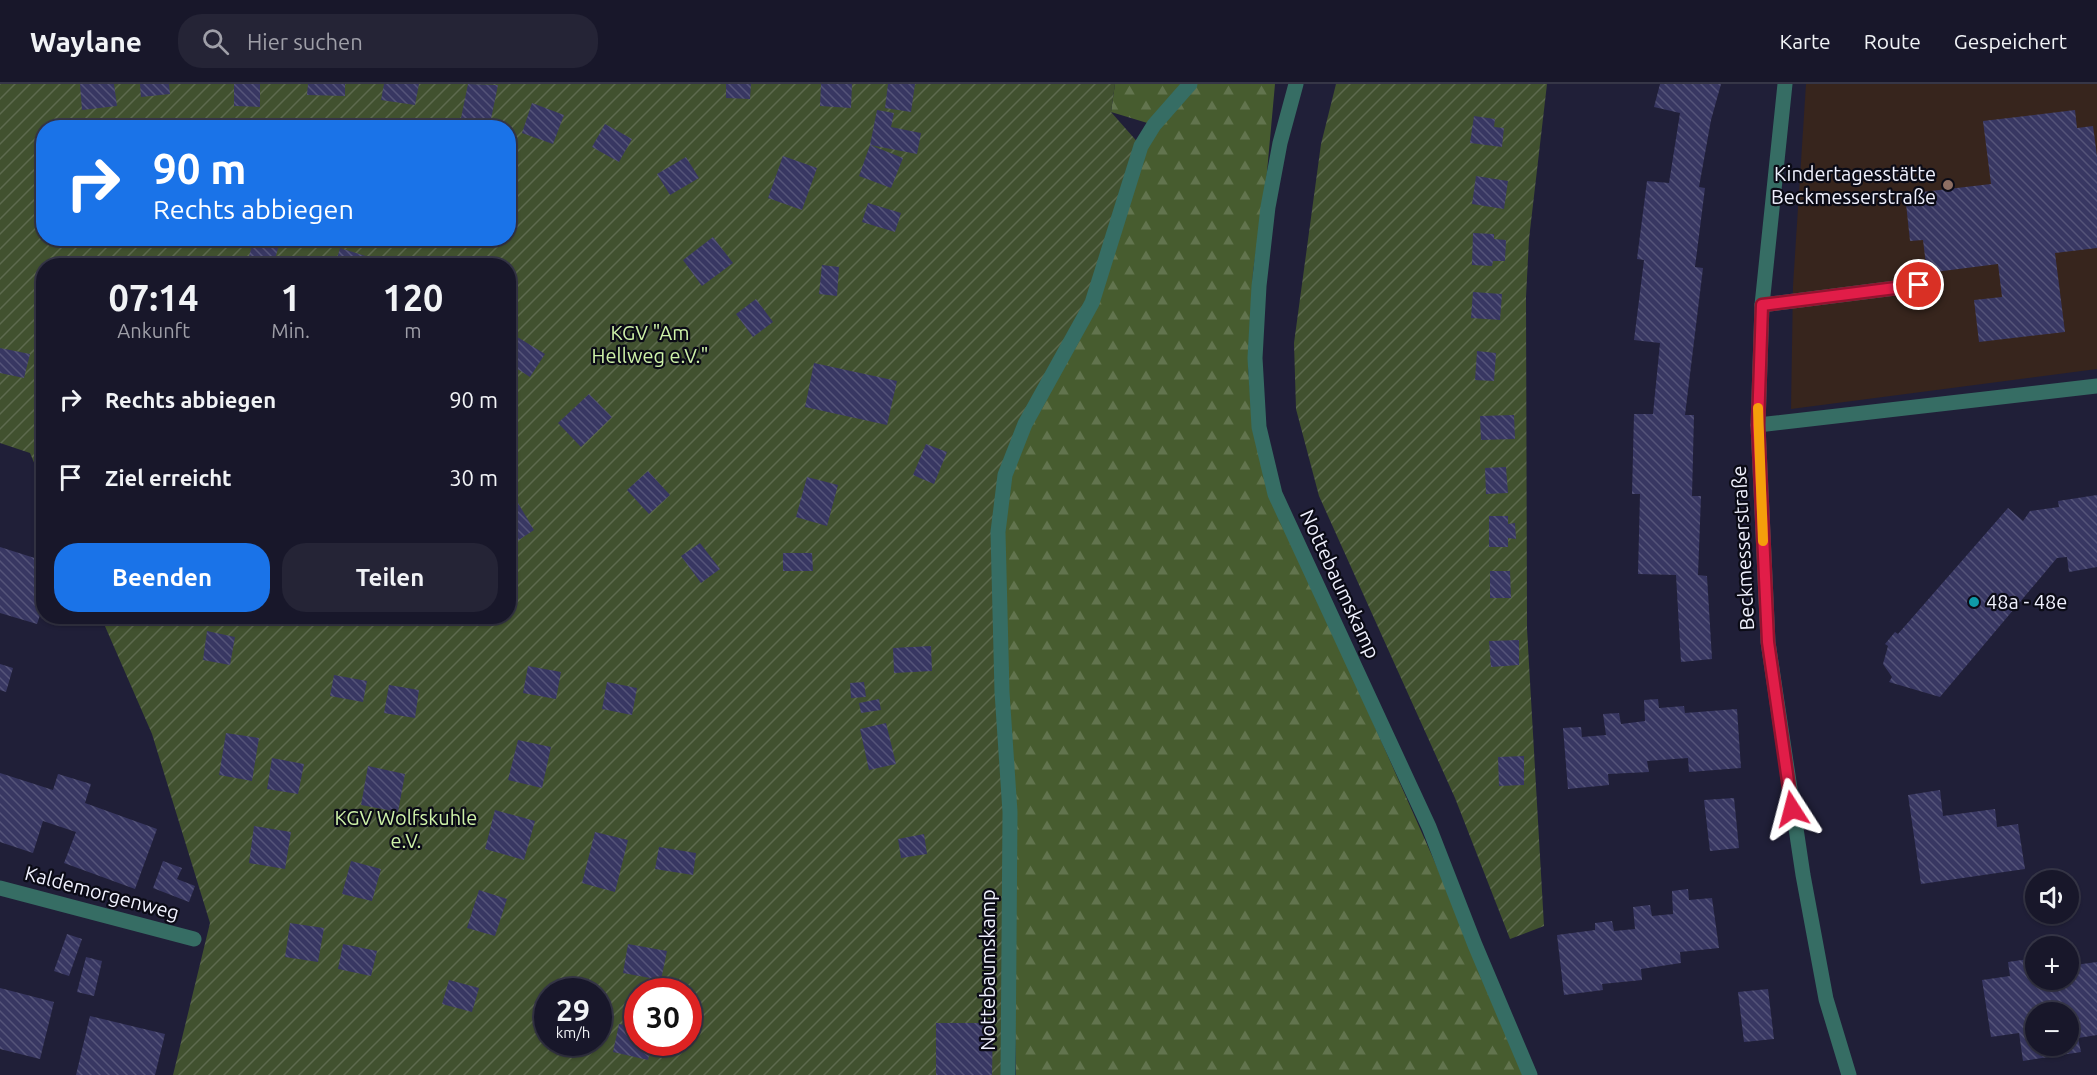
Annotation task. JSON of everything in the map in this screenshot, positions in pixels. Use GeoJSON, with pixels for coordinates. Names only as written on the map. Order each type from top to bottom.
{"type":"FeatureCollection","features":[{"type":"Feature","properties":{"kind":"street","name":"Nottebaumskamp"},"geometry":{"type":"LineString","coordinates":[[1008,1075],[1010,812],[1002,692],[998,532],[1005,475],[1025,424],[1092,303],[1141,146],[1154,125],[1190,84]]}},
{"type":"Feature","properties":{"kind":"street","name":"Nottebaumskamp"},"geometry":{"type":"LineString","coordinates":[[1296,84],[1280,144],[1268,207],[1259,286],[1255,358],[1259,428],[1275,494],[1429,827],[1474,945],[1530,1075]]}},
{"type":"Feature","properties":{"kind":"street","name":"Beckmesserstraße"},"geometry":{"type":"LineString","coordinates":[[1785,84],[1762,305],[1758,425],[1768,642],[1788,787],[1826,999],[1849,1075]]}},
{"type":"Feature","properties":{"kind":"street"},"geometry":{"type":"LineString","coordinates":[[1762,305],[1919,285]]}},
{"type":"Feature","properties":{"kind":"street"},"geometry":{"type":"LineString","coordinates":[[1758,425],[2097,386]]}},
{"type":"Feature","properties":{"kind":"street","name":"Kaldemorgenweg"},"geometry":{"type":"LineString","coordinates":[[0,888],[194,939]]}},
{"type":"Feature","properties":{"kind":"shaded area","name":"Kindertagesstätte Beckmesserstraße"},"geometry":{"type":"Polygon","coordinates":[[[1806,84],[2097,84],[2097,369],[1791,409],[1793,286],[1806,84]]]}},
{"type":"Feature","properties":{"kind":"green space"},"geometry":{"type":"Polygon","coordinates":[[[0,84],[1115,84],[1111,112],[1141,146],[1092,303],[1005,475],[1002,692],[1015,1075],[173,1075],[210,923],[152,734],[104,624],[516,624],[516,258],[36,258],[36,467],[30,453],[0,443],[0,84]]]}},
{"type":"Feature","properties":{"kind":"green space"},"geometry":{"type":"Polygon","coordinates":[[[1115,84],[1190,84],[1154,125],[1111,112],[1115,84]]]}},
{"type":"Feature","properties":{"kind":"green space"},"geometry":{"type":"Polygon","coordinates":[[[1197,84],[1275,84],[1266,183],[1253,272],[1248,364],[1253,431],[1272,494],[1529,1075],[1016,1075],[1011,814],[1001,591],[1009,475],[1150,134],[1197,84]]]}},
{"type":"Feature","properties":{"kind":"green space"},"geometry":{"type":"Polygon","coordinates":[[[1336,84],[1547,84],[1529,239],[1526,297],[1527,629],[1544,926],[1510,939],[1455,798],[1319,496],[1296,409],[1294,343],[1321,144],[1336,84]]]}},
{"type":"Feature","properties":{"kind":"building"},"geometry":{"type":"Polygon","coordinates":[[[80,84],[114,84],[117,106],[82,110],[80,84]]]}},
{"type":"Feature","properties":{"kind":"building"},"geometry":{"type":"Polygon","coordinates":[[[140,84],[169,84],[170,94],[141,97],[140,84]]]}},
{"type":"Feature","properties":{"kind":"building"},"geometry":{"type":"Polygon","coordinates":[[[234,84],[260,84],[260,107],[234,106],[234,84]]]}},
{"type":"Feature","properties":{"kind":"building"},"geometry":{"type":"Polygon","coordinates":[[[308,84],[345,84],[345,96],[307,95],[308,84]]]}},
{"type":"Feature","properties":{"kind":"building"},"geometry":{"type":"Polygon","coordinates":[[[384,84],[419,84],[415,105],[381,100],[384,84]]]}},
{"type":"Feature","properties":{"kind":"building"},"geometry":{"type":"Polygon","coordinates":[[[468,84],[498,85],[491,120],[461,118],[468,84]]]}},
{"type":"Feature","properties":{"kind":"building"},"geometry":{"type":"Polygon","coordinates":[[[726,84],[751,84],[750,99],[726,98],[726,84]]]}},
{"type":"Feature","properties":{"kind":"building"},"geometry":{"type":"Polygon","coordinates":[[[821,84],[852,84],[851,108],[820,106],[821,84]]]}},
{"type":"Feature","properties":{"kind":"building"},"geometry":{"type":"Polygon","coordinates":[[[888,84],[915,84],[911,112],[885,108],[888,84]]]}},
{"type":"Feature","properties":{"kind":"building"},"geometry":{"type":"Polygon","coordinates":[[[1660,84],[1721,84],[1711,120],[1699,187],[1705,188],[1695,267],[1703,268],[1685,415],[1694,415],[1692,496],[1701,496],[1698,575],[1707,576],[1712,659],[1681,662],[1676,575],[1638,574],[1640,494],[1632,494],[1634,414],[1653,414],[1660,343],[1634,340],[1644,260],[1637,259],[1647,181],[1669,183],[1680,113],[1654,107],[1660,84]]]}},
{"type":"Feature","properties":{"kind":"building"},"geometry":{"type":"Polygon","coordinates":[[[532,103],[564,115],[553,144],[522,133],[532,103]]]}},
{"type":"Feature","properties":{"kind":"building"},"geometry":{"type":"Polygon","coordinates":[[[877,110],[894,113],[891,127],[921,133],[917,154],[870,145],[877,110]]]}},
{"type":"Feature","properties":{"kind":"building"},"geometry":{"type":"Polygon","coordinates":[[[2075,110],[2077,128],[2093,126],[2097,156],[2097,248],[2055,253],[2065,332],[1979,342],[1974,300],[2002,297],[1998,264],[1927,273],[1923,240],[1910,241],[1905,194],[1991,184],[1983,121],[2075,110]]]}},
{"type":"Feature","properties":{"kind":"building"},"geometry":{"type":"Polygon","coordinates":[[[1474,116],[1495,119],[1494,127],[1504,128],[1502,147],[1470,143],[1474,116]]]}},
{"type":"Feature","properties":{"kind":"building"},"geometry":{"type":"Polygon","coordinates":[[[605,124],[632,139],[619,162],[592,147],[605,124]]]}},
{"type":"Feature","properties":{"kind":"building"},"geometry":{"type":"Polygon","coordinates":[[[870,145],[903,158],[891,188],[859,176],[870,145]]]}},
{"type":"Feature","properties":{"kind":"building"},"geometry":{"type":"Polygon","coordinates":[[[783,156],[817,168],[802,210],[768,198],[783,156]]]}},
{"type":"Feature","properties":{"kind":"building"},"geometry":{"type":"Polygon","coordinates":[[[686,157],[699,178],[670,195],[657,174],[686,157]]]}},
{"type":"Feature","properties":{"kind":"building"},"geometry":{"type":"Polygon","coordinates":[[[1476,176],[1508,181],[1504,209],[1472,204],[1476,176]]]}},
{"type":"Feature","properties":{"kind":"building"},"geometry":{"type":"Polygon","coordinates":[[[868,203],[901,213],[895,232],[862,222],[868,203]]]}},
{"type":"Feature","properties":{"kind":"building"},"geometry":{"type":"Polygon","coordinates":[[[1473,233],[1494,234],[1494,239],[1506,240],[1505,261],[1493,261],[1492,266],[1472,265],[1473,233]]]}},
{"type":"Feature","properties":{"kind":"building"},"geometry":{"type":"Polygon","coordinates":[[[713,237],[733,263],[702,286],[683,260],[713,237]]]}},
{"type":"Feature","properties":{"kind":"building"},"geometry":{"type":"Polygon","coordinates":[[[252,246],[279,246],[275,258],[249,258],[252,246]]]}},
{"type":"Feature","properties":{"kind":"building"},"geometry":{"type":"Polygon","coordinates":[[[340,248],[372,258],[337,258],[340,248]]]}},
{"type":"Feature","properties":{"kind":"building"},"geometry":{"type":"Polygon","coordinates":[[[822,265],[839,267],[837,296],[819,294],[822,265]]]}},
{"type":"Feature","properties":{"kind":"building"},"geometry":{"type":"Polygon","coordinates":[[[1473,292],[1502,294],[1500,320],[1471,318],[1473,292]]]}},
{"type":"Feature","properties":{"kind":"building"},"geometry":{"type":"Polygon","coordinates":[[[756,299],[773,322],[753,337],[736,314],[756,299]]]}},
{"type":"Feature","properties":{"kind":"building"},"geometry":{"type":"Polygon","coordinates":[[[516,336],[545,354],[530,377],[516,368],[516,336]]]}},
{"type":"Feature","properties":{"kind":"building"},"geometry":{"type":"Polygon","coordinates":[[[0,348],[30,354],[24,378],[0,373],[0,348]]]}},
{"type":"Feature","properties":{"kind":"building"},"geometry":{"type":"Polygon","coordinates":[[[1477,351],[1496,353],[1494,381],[1475,380],[1477,351]]]}},
{"type":"Feature","properties":{"kind":"building"},"geometry":{"type":"Polygon","coordinates":[[[814,363],[897,381],[887,425],[805,407],[814,363]]]}},
{"type":"Feature","properties":{"kind":"building"},"geometry":{"type":"Polygon","coordinates":[[[589,394],[612,417],[581,447],[558,423],[589,394]]]}},
{"type":"Feature","properties":{"kind":"building"},"geometry":{"type":"Polygon","coordinates":[[[1514,415],[1515,439],[1481,440],[1480,416],[1514,415]]]}},
{"type":"Feature","properties":{"kind":"building"},"geometry":{"type":"Polygon","coordinates":[[[926,444],[947,452],[934,484],[913,475],[926,444]]]}},
{"type":"Feature","properties":{"kind":"building"},"geometry":{"type":"Polygon","coordinates":[[[1506,467],[1508,493],[1486,494],[1485,468],[1506,467]]]}},
{"type":"Feature","properties":{"kind":"building"},"geometry":{"type":"Polygon","coordinates":[[[648,471],[670,495],[649,514],[627,490],[648,471]]]}},
{"type":"Feature","properties":{"kind":"building"},"geometry":{"type":"Polygon","coordinates":[[[807,477],[838,485],[827,526],[796,517],[807,477]]]}},
{"type":"Feature","properties":{"kind":"building","name":"48a - 48e"},"geometry":{"type":"Polygon","coordinates":[[[2097,495],[2097,567],[2069,572],[2067,557],[2057,558],[1940,697],[1889,682],[1892,677],[1883,664],[1888,646],[1885,644],[1895,632],[1898,634],[2008,508],[2023,521],[2030,511],[2059,507],[2058,501],[2097,495]]]}},
{"type":"Feature","properties":{"kind":"building"},"geometry":{"type":"Polygon","coordinates":[[[518,503],[534,530],[516,542],[516,504],[518,503]]]}},
{"type":"Feature","properties":{"kind":"building"},"geometry":{"type":"Polygon","coordinates":[[[1489,516],[1508,516],[1508,524],[1515,523],[1516,539],[1508,538],[1508,547],[1489,547],[1489,516]]]}},
{"type":"Feature","properties":{"kind":"building"},"geometry":{"type":"Polygon","coordinates":[[[700,543],[720,569],[701,583],[681,556],[700,543]]]}},
{"type":"Feature","properties":{"kind":"building"},"geometry":{"type":"Polygon","coordinates":[[[0,547],[36,558],[36,624],[0,613],[0,547]]]}},
{"type":"Feature","properties":{"kind":"building"},"geometry":{"type":"Polygon","coordinates":[[[783,553],[812,553],[813,571],[783,571],[783,553]]]}},
{"type":"Feature","properties":{"kind":"building"},"geometry":{"type":"Polygon","coordinates":[[[1490,571],[1510,571],[1511,598],[1490,598],[1490,571]]]}},
{"type":"Feature","properties":{"kind":"building"},"geometry":{"type":"Polygon","coordinates":[[[207,631],[235,637],[230,665],[203,660],[207,631]]]}},
{"type":"Feature","properties":{"kind":"building"},"geometry":{"type":"Polygon","coordinates":[[[1519,640],[1519,665],[1491,667],[1489,641],[1519,640]]]}},
{"type":"Feature","properties":{"kind":"building"},"geometry":{"type":"Polygon","coordinates":[[[931,646],[932,671],[894,673],[893,648],[931,646]]]}},
{"type":"Feature","properties":{"kind":"building"},"geometry":{"type":"Polygon","coordinates":[[[0,664],[13,668],[6,692],[0,690],[0,664]]]}},
{"type":"Feature","properties":{"kind":"building"},"geometry":{"type":"Polygon","coordinates":[[[528,666],[561,672],[556,699],[523,693],[528,666]]]}},
{"type":"Feature","properties":{"kind":"building"},"geometry":{"type":"Polygon","coordinates":[[[334,675],[367,681],[363,702],[330,696],[334,675]]]}},
{"type":"Feature","properties":{"kind":"building"},"geometry":{"type":"Polygon","coordinates":[[[607,682],[637,688],[632,715],[602,709],[607,682]]]}},
{"type":"Feature","properties":{"kind":"building"},"geometry":{"type":"Polygon","coordinates":[[[864,682],[866,697],[851,698],[850,683],[864,682]]]}},
{"type":"Feature","properties":{"kind":"building"},"geometry":{"type":"Polygon","coordinates":[[[389,685],[419,690],[415,718],[384,713],[389,685]]]}},
{"type":"Feature","properties":{"kind":"building"},"geometry":{"type":"Polygon","coordinates":[[[879,699],[881,710],[861,713],[859,703],[879,699]]]}},
{"type":"Feature","properties":{"kind":"building"},"geometry":{"type":"Polygon","coordinates":[[[1658,699],[1659,708],[1684,706],[1685,713],[1737,709],[1741,768],[1689,772],[1688,758],[1647,761],[1649,772],[1608,774],[1609,785],[1568,789],[1563,728],[1581,727],[1582,737],[1606,735],[1603,714],[1619,713],[1621,724],[1645,721],[1644,700],[1658,699]]]}},
{"type":"Feature","properties":{"kind":"building"},"geometry":{"type":"Polygon","coordinates":[[[886,723],[896,764],[869,770],[860,729],[886,723]]]}},
{"type":"Feature","properties":{"kind":"building"},"geometry":{"type":"Polygon","coordinates":[[[226,733],[259,738],[252,781],[219,775],[226,733]]]}},
{"type":"Feature","properties":{"kind":"building"},"geometry":{"type":"Polygon","coordinates":[[[518,740],[551,747],[542,788],[508,780],[518,740]]]}},
{"type":"Feature","properties":{"kind":"building"},"geometry":{"type":"Polygon","coordinates":[[[1524,756],[1524,785],[1499,786],[1498,757],[1524,756]]]}},
{"type":"Feature","properties":{"kind":"building"},"geometry":{"type":"Polygon","coordinates":[[[272,758],[304,764],[298,794],[267,789],[272,758]]]}},
{"type":"Feature","properties":{"kind":"building"},"geometry":{"type":"Polygon","coordinates":[[[368,766],[405,774],[398,812],[361,805],[368,766]]]}},
{"type":"Feature","properties":{"kind":"building"},"geometry":{"type":"Polygon","coordinates":[[[0,773],[53,790],[58,774],[91,784],[85,803],[157,829],[135,889],[64,863],[76,832],[43,821],[33,853],[0,842],[0,773]]]}},
{"type":"Feature","properties":{"kind":"building"},"geometry":{"type":"Polygon","coordinates":[[[1940,790],[1943,816],[1995,809],[1997,827],[2018,824],[2025,869],[1921,884],[1908,795],[1940,790]]]}},
{"type":"Feature","properties":{"kind":"building"},"geometry":{"type":"Polygon","coordinates":[[[1734,798],[1739,848],[1710,851],[1704,800],[1734,798]]]}},
{"type":"Feature","properties":{"kind":"building"},"geometry":{"type":"Polygon","coordinates":[[[495,810],[535,821],[524,860],[485,849],[495,810]]]}},
{"type":"Feature","properties":{"kind":"building"},"geometry":{"type":"Polygon","coordinates":[[[254,826],[291,832],[285,869],[249,863],[254,826]]]}},
{"type":"Feature","properties":{"kind":"building"},"geometry":{"type":"Polygon","coordinates":[[[595,832],[628,840],[615,892],[582,883],[595,832]]]}},
{"type":"Feature","properties":{"kind":"building"},"geometry":{"type":"Polygon","coordinates":[[[924,834],[927,854],[901,858],[898,839],[924,834]]]}},
{"type":"Feature","properties":{"kind":"building"},"geometry":{"type":"Polygon","coordinates":[[[659,847],[696,853],[693,875],[655,869],[659,847]]]}},
{"type":"Feature","properties":{"kind":"building"},"geometry":{"type":"Polygon","coordinates":[[[163,861],[182,868],[177,879],[195,886],[189,902],[153,888],[163,861]]]}},
{"type":"Feature","properties":{"kind":"building"},"geometry":{"type":"Polygon","coordinates":[[[351,861],[381,869],[372,901],[342,894],[351,861]]]}},
{"type":"Feature","properties":{"kind":"building"},"geometry":{"type":"Polygon","coordinates":[[[1688,889],[1689,900],[1712,898],[1719,948],[1680,952],[1681,963],[1641,969],[1642,980],[1602,984],[1603,990],[1564,995],[1557,935],[1595,930],[1595,923],[1612,921],[1614,931],[1635,929],[1633,907],[1650,905],[1652,916],[1673,914],[1672,891],[1688,889]]]}},
{"type":"Feature","properties":{"kind":"building"},"geometry":{"type":"Polygon","coordinates":[[[479,890],[507,899],[495,936],[467,928],[479,890]]]}},
{"type":"Feature","properties":{"kind":"building"},"geometry":{"type":"Polygon","coordinates":[[[290,923],[324,928],[318,962],[285,957],[290,923]]]}},
{"type":"Feature","properties":{"kind":"building"},"geometry":{"type":"Polygon","coordinates":[[[67,934],[82,939],[69,976],[54,971],[67,934]]]}},
{"type":"Feature","properties":{"kind":"building"},"geometry":{"type":"Polygon","coordinates":[[[343,944],[377,951],[371,976],[338,969],[343,944]]]}},
{"type":"Feature","properties":{"kind":"building"},"geometry":{"type":"Polygon","coordinates":[[[628,944],[667,951],[661,978],[623,973],[628,944]]]}},
{"type":"Feature","properties":{"kind":"building"},"geometry":{"type":"Polygon","coordinates":[[[86,957],[102,961],[94,996],[77,992],[86,957]]]}},
{"type":"Feature","properties":{"kind":"building"},"geometry":{"type":"Polygon","coordinates":[[[2025,960],[2025,990],[2079,990],[2079,964],[2097,962],[2097,1035],[2079,1038],[2079,1002],[2025,1002],[2025,1056],[2055,1056],[2023,1061],[2019,1033],[1991,1037],[1982,980],[2010,976],[2008,962],[2025,960]]]}},
{"type":"Feature","properties":{"kind":"building"},"geometry":{"type":"Polygon","coordinates":[[[449,980],[479,988],[472,1012],[442,1004],[449,980]]]}},
{"type":"Feature","properties":{"kind":"building"},"geometry":{"type":"Polygon","coordinates":[[[0,988],[54,1002],[40,1059],[0,1049],[0,988]]]}},
{"type":"Feature","properties":{"kind":"building"},"geometry":{"type":"Polygon","coordinates":[[[1768,989],[1774,1039],[1744,1042],[1738,992],[1768,989]]]}},
{"type":"Feature","properties":{"kind":"building"},"geometry":{"type":"Polygon","coordinates":[[[90,1016],[165,1034],[155,1075],[76,1075],[90,1016]]]}},
{"type":"Feature","properties":{"kind":"building"},"geometry":{"type":"Polygon","coordinates":[[[936,1023],[993,1023],[992,1075],[936,1075],[936,1023]]]}},
{"type":"Feature","properties":{"kind":"building"},"geometry":{"type":"Polygon","coordinates":[[[619,1024],[624,1025],[624,1055],[613,1052],[619,1024]]]}},
{"type":"Feature","properties":{"kind":"building"},"geometry":{"type":"Polygon","coordinates":[[[630,1056],[649,1056],[648,1060],[630,1056]]]}},
{"type":"Feature","properties":{"kind":"slow traffic"},"geometry":{"type":"LineString","coordinates":[[1758,408],[1763,541]]}},
{"type":"Feature","properties":{"kind":"place","name":"Kindertagesstätte Beckmesserstraße"},"geometry":{"type":"Point","coordinates":[1948,185]}},
{"type":"Feature","properties":{"kind":"place","name":"48a - 48e"},"geometry":{"type":"Point","coordinates":[1974,602]}},
{"type":"Feature","properties":{"kind":"route"},"geometry":{"type":"LineString","coordinates":[[1792,809],[1768,642],[1758,425],[1762,305],[1919,285]]}},
{"type":"Feature","properties":{"kind":"park label","name":"KGV \"Am Hellweg e.V.\""},"geometry":{"type":"Point","coordinates":[650,344]}},
{"type":"Feature","properties":{"kind":"park label","name":"KGV Wolfskuhle e.V."},"geometry":{"type":"Point","coordinates":[406,830]}}]}
